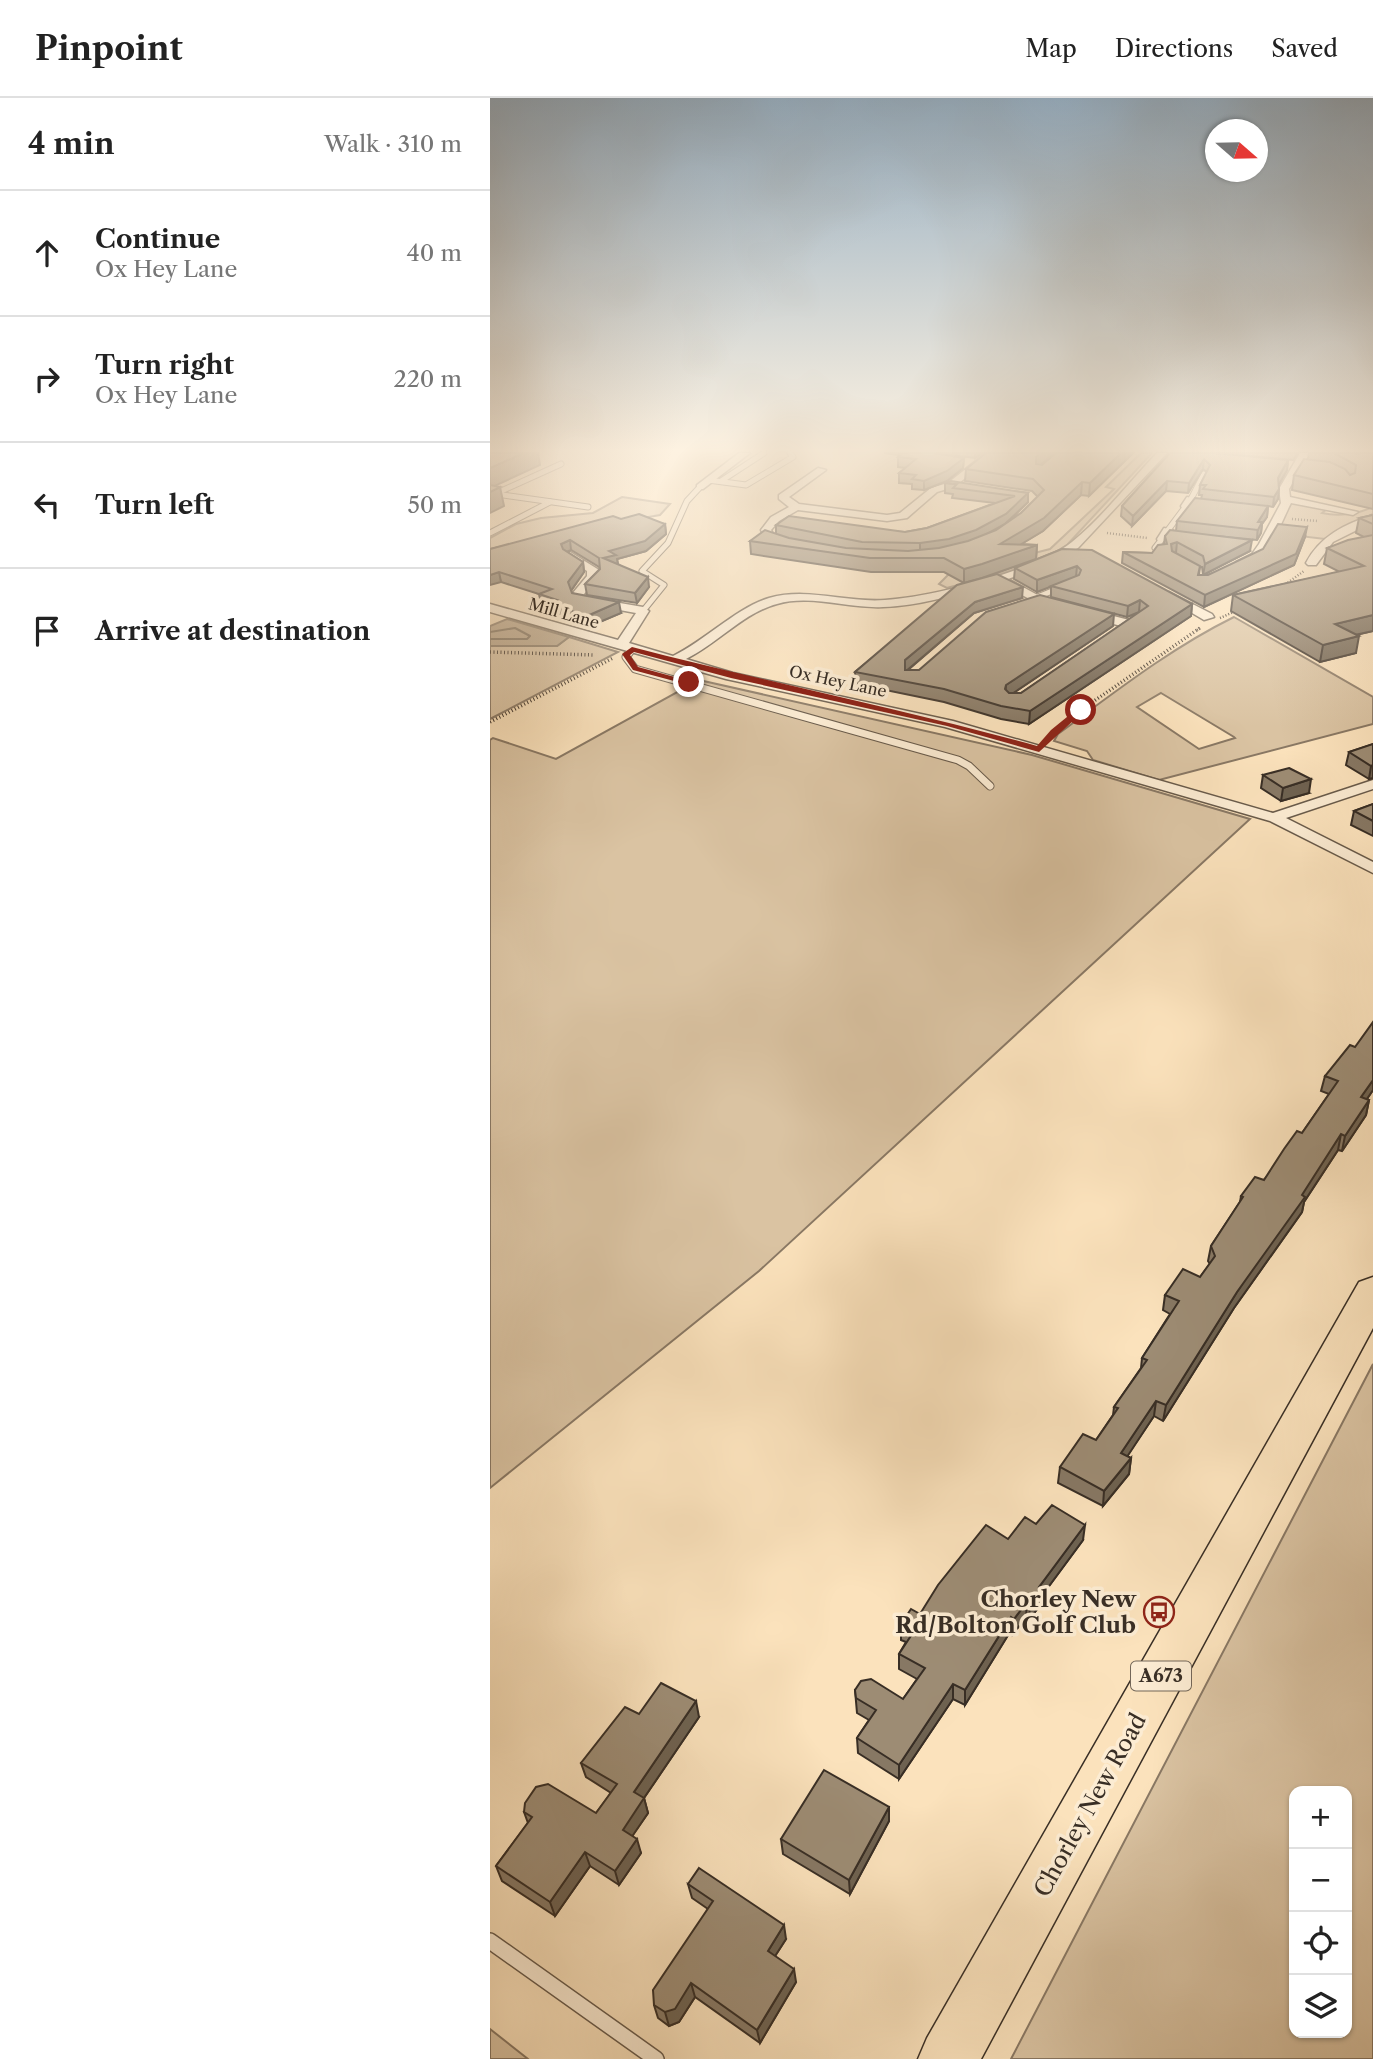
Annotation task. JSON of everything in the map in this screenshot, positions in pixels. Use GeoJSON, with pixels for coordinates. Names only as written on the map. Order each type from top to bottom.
{"type":"FeatureCollection","features":[{"type":"Feature","properties":{"kind":"highway","name":"Chorley New Road"},"geometry":{"type":"LineString","coordinates":[[948,2059],[1373,1292]]}},
{"type":"Feature","properties":{"kind":"street"},"geometry":{"type":"LineString","coordinates":[[788,545],[794,546]]}},
{"type":"Feature","properties":{"kind":"street"},"geometry":{"type":"LineString","coordinates":[[672,661],[706,643],[753,610],[775,601],[800,599],[893,603],[999,578],[1051,560],[1075,545],[1088,552]]}},
{"type":"Feature","properties":{"kind":"street"},"geometry":{"type":"LineString","coordinates":[[1233,567],[1256,556],[1262,547],[1248,545]]}},
{"type":"Feature","properties":{"kind":"street"},"geometry":{"type":"LineString","coordinates":[[1312,563],[1322,545]]}},
{"type":"Feature","properties":{"kind":"street"},"geometry":{"type":"LineString","coordinates":[[1346,545],[1350,546]]}},
{"type":"Feature","properties":{"kind":"street"},"geometry":{"type":"LineString","coordinates":[[578,556],[594,573],[578,594],[580,600],[643,611],[625,650]]}},
{"type":"Feature","properties":{"kind":"street"},"geometry":{"type":"LineString","coordinates":[[999,578],[1037,599],[1128,624]]}},
{"type":"Feature","properties":{"kind":"street"},"geometry":{"type":"LineString","coordinates":[[1162,591],[1212,620]]}},
{"type":"Feature","properties":{"kind":"street"},"geometry":{"type":"LineString","coordinates":[[1016,606],[1037,599]]}},
{"type":"Feature","properties":{"kind":"street","name":"Mill Lane"},"geometry":{"type":"LineString","coordinates":[[490,608],[625,650]]}},
{"type":"Feature","properties":{"kind":"street","name":"Ox Hey Lane"},"geometry":{"type":"LineString","coordinates":[[625,650],[904,713],[1039,749],[1275,818],[1373,868]]}},
{"type":"Feature","properties":{"kind":"street"},"geometry":{"type":"LineString","coordinates":[[1275,818],[1287,811],[1373,784]]}},
{"type":"Feature","properties":{"kind":"lane"},"geometry":{"type":"LineString","coordinates":[[643,611],[664,585],[642,570],[647,561],[666,545]]}},
{"type":"Feature","properties":{"kind":"lane"},"geometry":{"type":"LineString","coordinates":[[1158,545],[1154,548],[1162,552]]}},
{"type":"Feature","properties":{"kind":"lane"},"geometry":{"type":"LineString","coordinates":[[1037,599],[1065,586]]}},
{"type":"Feature","properties":{"kind":"lane"},"geometry":{"type":"LineString","coordinates":[[625,650],[626,657],[635,669],[958,761],[969,766],[989,786]]}},
{"type":"Feature","properties":{"kind":"lane"},"geometry":{"type":"LineString","coordinates":[[490,1941],[656,2059]]}},
{"type":"Feature","properties":{"kind":"path"},"geometry":{"type":"LineString","coordinates":[[1276,590],[1312,563]]}},
{"type":"Feature","properties":{"kind":"path"},"geometry":{"type":"LineString","coordinates":[[1039,749],[1054,732],[1081,710],[1212,620],[1244,607]]}},
{"type":"Feature","properties":{"kind":"path"},"geometry":{"type":"LineString","coordinates":[[490,652],[625,650]]}},
{"type":"Feature","properties":{"kind":"path"},"geometry":{"type":"LineString","coordinates":[[490,722],[625,650]]}},
{"type":"Feature","properties":{"kind":"shaded area"},"geometry":{"type":"Polygon","coordinates":[[[490,545],[533,545],[490,557],[490,545]]]}},
{"type":"Feature","properties":{"kind":"shaded area"},"geometry":{"type":"Polygon","coordinates":[[[1055,545],[1067,545],[1039,560],[1009,571],[947,588],[939,584],[948,575],[1050,549],[1055,545]]]}},
{"type":"Feature","properties":{"kind":"shaded area"},"geometry":{"type":"Polygon","coordinates":[[[1234,617],[1373,697],[1373,724],[1159,780],[1093,760],[1087,751],[1054,741],[1058,734],[1122,687],[1234,617]],[[1161,693],[1137,707],[1199,749],[1235,738],[1161,693]]]}},
{"type":"Feature","properties":{"kind":"shaded area"},"geometry":{"type":"Polygon","coordinates":[[[569,637],[618,652],[490,719],[490,646],[557,646],[569,637]]]}},
{"type":"Feature","properties":{"kind":"shaded area"},"geometry":{"type":"Polygon","coordinates":[[[699,680],[1032,755],[1250,819],[759,1271],[490,1488],[490,740],[493,738],[556,759],[699,680]]]}},
{"type":"Feature","properties":{"kind":"shaded area"},"geometry":{"type":"Polygon","coordinates":[[[1373,1364],[1373,2059],[1011,2059],[1373,1364]]]}},
{"type":"Feature","properties":{"kind":"shaded area"},"geometry":{"type":"Polygon","coordinates":[[[490,2029],[528,2059],[490,2059],[490,2029]]]}},
{"type":"Feature","properties":{"kind":"water"},"geometry":{"type":"Polygon","coordinates":[[[507,619],[569,637],[557,646],[490,646],[490,626],[507,619]]]}},
{"type":"Feature","properties":{"kind":"building"},"geometry":{"type":"Polygon","coordinates":[[[507,545],[561,545],[563,549],[583,562],[568,582],[572,593],[619,602],[587,616],[549,604],[557,600],[539,594],[552,589],[499,572],[490,575],[490,549],[507,545]]]}},
{"type":"Feature","properties":{"kind":"building"},"geometry":{"type":"Polygon","coordinates":[[[577,545],[632,545],[609,551],[616,555],[603,558],[648,577],[635,593],[585,584],[600,569],[599,558],[577,545]]]}},
{"type":"Feature","properties":{"kind":"building"},"geometry":{"type":"Polygon","coordinates":[[[775,545],[826,545],[908,551],[953,545],[1037,545],[964,569],[944,558],[870,558],[775,545]]]}},
{"type":"Feature","properties":{"kind":"building"},"geometry":{"type":"Polygon","coordinates":[[[1158,545],[1171,545],[1172,551],[1200,566],[1198,575],[1208,575],[1263,549],[1266,545],[1300,545],[1296,554],[1205,595],[1123,552],[1152,553],[1158,545]]]}},
{"type":"Feature","properties":{"kind":"building"},"geometry":{"type":"Polygon","coordinates":[[[1182,545],[1243,545],[1205,564],[1203,556],[1182,545]]]}},
{"type":"Feature","properties":{"kind":"building"},"geometry":{"type":"Polygon","coordinates":[[[1336,545],[1373,545],[1373,615],[1335,624],[1359,636],[1323,645],[1233,595],[1364,566],[1327,548],[1336,545]]]}},
{"type":"Feature","properties":{"kind":"building"},"geometry":{"type":"Polygon","coordinates":[[[1062,549],[1092,550],[1192,604],[1030,711],[1001,706],[944,689],[855,672],[957,585],[997,574],[1023,587],[975,602],[905,660],[905,670],[919,670],[986,612],[1040,595],[1114,614],[1006,685],[1005,689],[1009,693],[1021,693],[1148,606],[1140,600],[1128,606],[1051,586],[1079,575],[1081,570],[1077,566],[1037,580],[1015,568],[1062,549]]]}},
{"type":"Feature","properties":{"kind":"building"},"geometry":{"type":"Polygon","coordinates":[[[1373,744],[1371,766],[1349,752],[1373,744]]]}},
{"type":"Feature","properties":{"kind":"building"},"geometry":{"type":"Polygon","coordinates":[[[1289,768],[1311,779],[1283,788],[1263,775],[1289,768]]]}},
{"type":"Feature","properties":{"kind":"building"},"geometry":{"type":"Polygon","coordinates":[[[1373,804],[1373,821],[1354,811],[1373,804]]]}},
{"type":"Feature","properties":{"kind":"building"},"geometry":{"type":"Polygon","coordinates":[[[1373,1022],[1373,1080],[1361,1097],[1369,1100],[1345,1136],[1341,1134],[1302,1195],[1305,1197],[1237,1292],[1166,1405],[1156,1401],[1121,1453],[1131,1458],[1104,1491],[1060,1467],[1083,1434],[1096,1440],[1118,1408],[1114,1407],[1147,1360],[1142,1358],[1179,1301],[1165,1295],[1183,1269],[1200,1277],[1215,1256],[1211,1246],[1243,1197],[1241,1196],[1255,1177],[1264,1180],[1297,1131],[1302,1133],[1338,1081],[1325,1076],[1350,1045],[1355,1047],[1373,1022]]]}},
{"type":"Feature","properties":{"kind":"building"},"geometry":{"type":"Polygon","coordinates":[[[1052,1505],[1085,1525],[1039,1587],[1042,1589],[1030,1604],[1027,1602],[1014,1619],[1011,1617],[965,1690],[953,1684],[899,1765],[857,1738],[876,1710],[856,1698],[855,1690],[861,1681],[871,1679],[903,1699],[925,1668],[899,1654],[914,1631],[901,1624],[911,1609],[920,1614],[938,1585],[986,1525],[1008,1539],[1025,1517],[1036,1524],[1052,1505]]]}},
{"type":"Feature","properties":{"kind":"building"},"geometry":{"type":"Polygon","coordinates":[[[661,1683],[696,1701],[634,1792],[644,1798],[623,1830],[637,1839],[615,1871],[585,1852],[550,1902],[496,1866],[532,1817],[524,1812],[525,1803],[536,1787],[548,1784],[596,1813],[617,1784],[581,1763],[625,1707],[639,1714],[661,1683]]]}},
{"type":"Feature","properties":{"kind":"building"},"geometry":{"type":"Polygon","coordinates":[[[824,1770],[889,1807],[849,1880],[781,1839],[824,1770]]]}},
{"type":"Feature","properties":{"kind":"building"},"geometry":{"type":"Polygon","coordinates":[[[699,1868],[784,1925],[768,1951],[794,1969],[757,2030],[691,1983],[675,2009],[665,2012],[654,2005],[653,1990],[713,1901],[688,1884],[699,1868]]]}},
{"type":"Feature","properties":{"kind":"place","name":"Chorley New Rd/Bolton Golf Club"},"geometry":{"type":"Point","coordinates":[1159,1612]}},
{"type":"Feature","properties":{"kind":"route"},"geometry":{"type":"LineString","coordinates":[[689,682],[635,669],[626,654],[632,649],[731,676],[892,710],[1039,749],[1054,732],[1081,710]]}}]}
